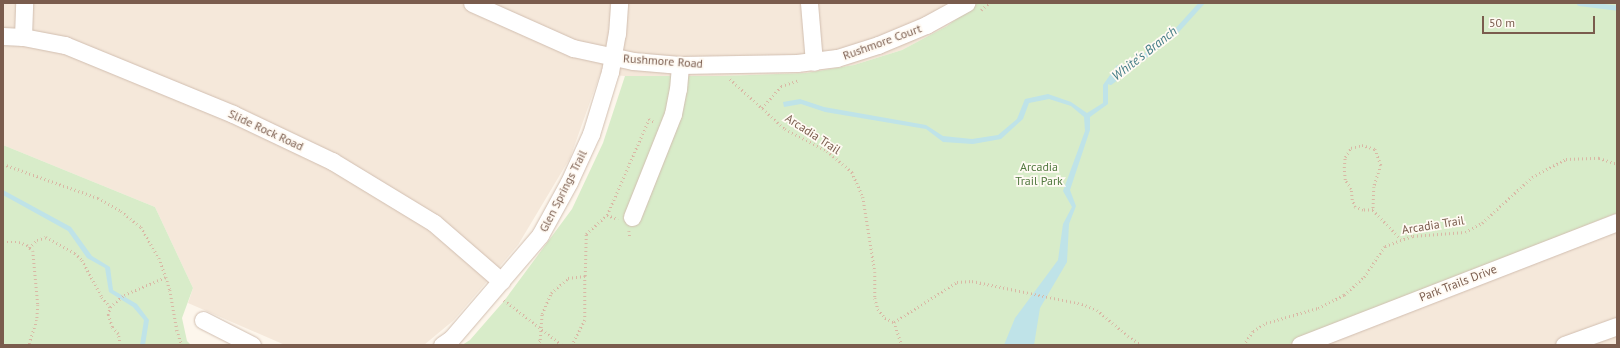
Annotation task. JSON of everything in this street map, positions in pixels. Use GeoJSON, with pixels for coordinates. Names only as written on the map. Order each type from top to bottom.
{"type":"FeatureCollection","features":[{"type":"Feature","properties":{"kind":"street"},"geometry":{"type":"LineString","coordinates":[[23,37],[24,3]]}},
{"type":"Feature","properties":{"kind":"street","name":"Rushmore Road"},"geometry":{"type":"LineString","coordinates":[[472,3],[573,48],[633,61],[680,65],[720,64]]}},
{"type":"Feature","properties":{"kind":"street","name":"Glen Springs Trail"},"geometry":{"type":"LineString","coordinates":[[442,345],[451,339],[502,289],[540,235],[569,182],[591,134],[613,57],[617,34],[619,3]]}},
{"type":"Feature","properties":{"kind":"street"},"geometry":{"type":"LineString","coordinates":[[809,3],[814,62]]}},
{"type":"Feature","properties":{"kind":"street","name":"Rushmore Court"},"geometry":{"type":"LineString","coordinates":[[720,64],[814,62],[837,58],[878,45],[926,25],[966,3]]}},
{"type":"Feature","properties":{"kind":"street","name":"Slide Rock Road"},"geometry":{"type":"LineString","coordinates":[[3,36],[23,37],[65,45],[233,114],[332,161],[434,223],[502,289]]}},
{"type":"Feature","properties":{"kind":"street"},"geometry":{"type":"LineString","coordinates":[[632,217],[673,114],[678,89],[680,65]]}},
{"type":"Feature","properties":{"kind":"street","name":"Park Trails Drive"},"geometry":{"type":"LineString","coordinates":[[1300,345],[1617,222]]}},
{"type":"Feature","properties":{"kind":"street"},"geometry":{"type":"LineString","coordinates":[[203,320],[252,345]]}},
{"type":"Feature","properties":{"kind":"street"},"geometry":{"type":"LineString","coordinates":[[1564,345],[1617,326]]}},
{"type":"Feature","properties":{"kind":"path","name":"Arcadia Trail"},"geometry":{"type":"LineString","coordinates":[[720,64],[719,67],[732,80],[785,129],[827,151],[852,172],[863,197],[875,272],[875,291],[878,309],[885,318],[894,322]]}},
{"type":"Feature","properties":{"kind":"path"},"geometry":{"type":"LineString","coordinates":[[572,345],[585,320],[586,234],[607,215],[649,119],[655,122]]}},
{"type":"Feature","properties":{"kind":"path"},"geometry":{"type":"LineString","coordinates":[[1373,210],[1374,188],[1381,164],[1375,149],[1362,145],[1351,148],[1345,157],[1345,180],[1351,189],[1352,200],[1355,207],[1363,210],[1373,210],[1401,239]]}},
{"type":"Feature","properties":{"kind":"path","name":"Arcadia Trail"},"geometry":{"type":"LineString","coordinates":[[1243,345],[1253,331],[1266,323],[1318,308],[1344,295],[1364,277],[1385,246],[1401,239],[1413,236],[1465,232],[1482,223],[1532,177],[1566,159],[1599,158],[1617,164]]}},
{"type":"Feature","properties":{"kind":"path"},"geometry":{"type":"LineString","coordinates":[[3,164],[98,198],[121,211],[141,227],[159,258],[166,277],[170,290],[176,330],[182,345]]}},
{"type":"Feature","properties":{"kind":"path"},"geometry":{"type":"LineString","coordinates":[[29,248],[37,240],[46,237],[75,253],[82,260],[102,297],[110,306]]}},
{"type":"Feature","properties":{"kind":"path"},"geometry":{"type":"LineString","coordinates":[[3,242],[19,242],[33,251],[38,305],[37,320],[30,345]]}},
{"type":"Feature","properties":{"kind":"path"},"geometry":{"type":"LineString","coordinates":[[537,345],[540,340],[542,314],[551,293],[568,278],[585,276]]}},
{"type":"Feature","properties":{"kind":"path"},"geometry":{"type":"LineString","coordinates":[[120,345],[118,334],[112,327],[108,315],[110,306],[124,294],[166,277]]}},
{"type":"Feature","properties":{"kind":"path"},"geometry":{"type":"LineString","coordinates":[[902,345],[894,322],[956,282],[972,281],[1082,304],[1097,310],[1128,336],[1142,345]]}},
{"type":"Feature","properties":{"kind":"path"},"geometry":{"type":"LineString","coordinates":[[502,289],[540,328],[562,345]]}},
{"type":"Feature","properties":{"kind":"shaded area"},"geometry":{"type":"Polygon","coordinates":[[[3,3],[978,3],[947,26],[902,50],[854,65],[806,73],[721,76],[625,76],[600,74],[570,158],[518,245],[454,320],[424,345],[285,345],[188,303],[193,288],[155,207],[3,145],[3,3]]]}},
{"type":"Feature","properties":{"kind":"shaded area"},"geometry":{"type":"Polygon","coordinates":[[[1617,213],[1617,345],[1287,345],[1617,213]]]}},
{"type":"Feature","properties":{"kind":"green space","name":"Arcadia Trail Park"},"geometry":{"type":"Polygon","coordinates":[[[978,3],[1617,3],[1617,213],[1287,345],[462,345],[470,340],[504,301],[572,209],[603,143],[625,76],[721,76],[806,73],[854,65],[902,50],[947,26],[978,3]]]}},
{"type":"Feature","properties":{"kind":"green space"},"geometry":{"type":"Polygon","coordinates":[[[3,145],[155,207],[193,288],[182,318],[187,341],[191,345],[3,345],[3,145]]]}},
{"type":"Feature","properties":{"kind":"water"},"geometry":{"type":"Polygon","coordinates":[[[1117,65],[1121,69],[1108,85],[1108,104],[1090,117],[1090,130],[1070,190],[1076,206],[1069,224],[1067,262],[1040,308],[1034,345],[1004,345],[1015,318],[1058,260],[1063,224],[1072,207],[1063,191],[1085,131],[1084,117],[1071,106],[1049,99],[1029,103],[1023,119],[1001,139],[973,144],[943,142],[926,129],[825,112],[801,104],[784,107],[783,102],[800,99],[824,107],[926,125],[943,136],[972,139],[998,135],[1017,119],[1025,99],[1048,94],[1071,102],[1087,113],[1103,103],[1103,85],[1117,65]]]}},
{"type":"Feature","properties":{"kind":"water"},"geometry":{"type":"Polygon","coordinates":[[[3,190],[71,227],[92,256],[110,267],[113,290],[137,304],[149,320],[145,345],[140,345],[144,320],[133,307],[109,292],[105,268],[87,258],[68,231],[3,195],[3,190]]]}},
{"type":"Feature","properties":{"kind":"waterway","name":"White's Branch"},"geometry":{"type":"LineString","coordinates":[[1110,82],[1173,34],[1201,3]]}},
{"type":"Feature","properties":{"kind":"waterway","name":"White's Branch"},"geometry":{"type":"LineString","coordinates":[[1579,3],[1617,8]]}}]}
